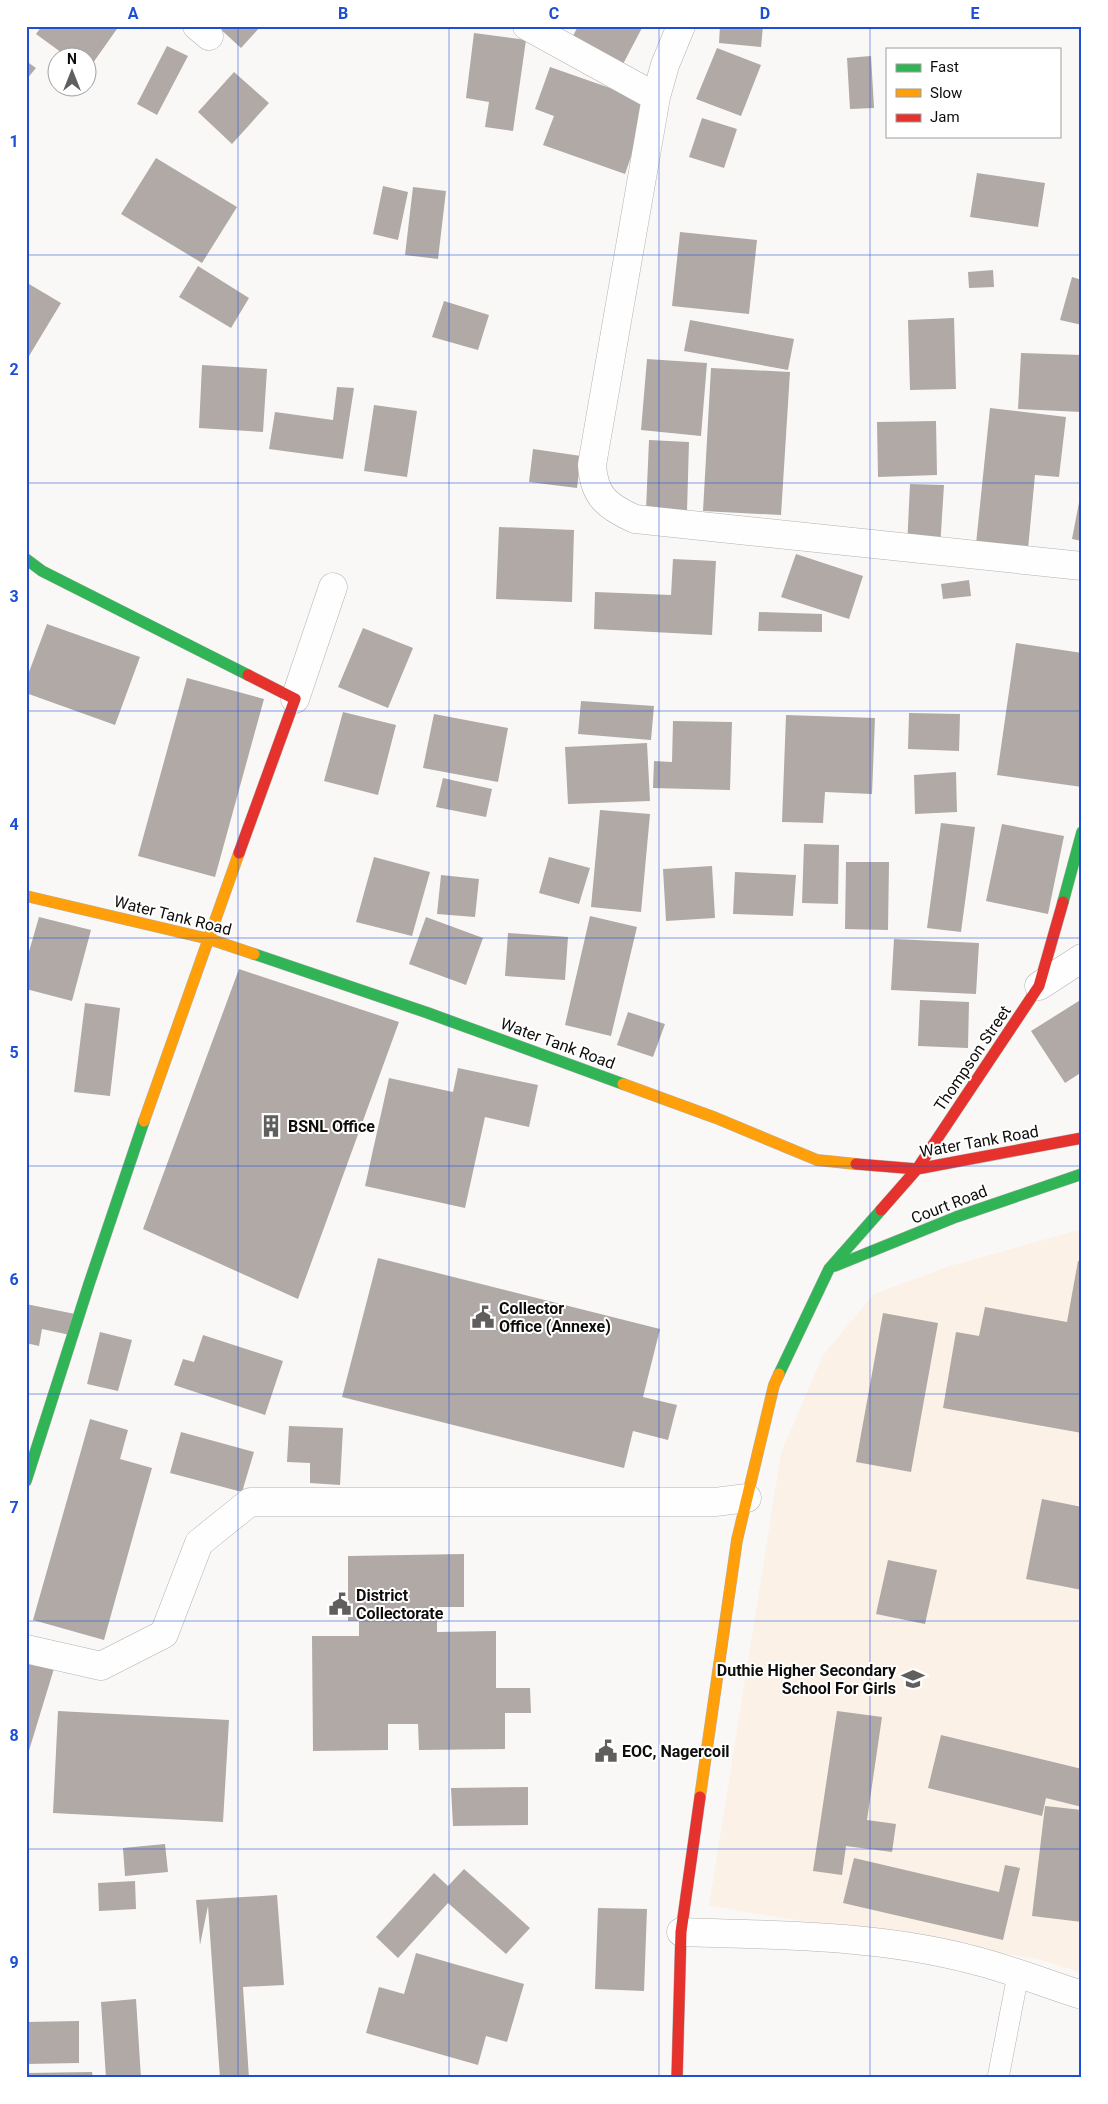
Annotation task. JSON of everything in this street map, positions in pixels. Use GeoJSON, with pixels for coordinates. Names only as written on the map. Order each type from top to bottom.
{"type":"FeatureCollection","features":[{"type":"Feature","properties":{"kind":"street"},"geometry":{"type":"LineString","coordinates":[[526,26],[656,97]]}},
{"type":"Feature","properties":{"kind":"street"},"geometry":{"type":"LineString","coordinates":[[680,26],[664,65],[656,97],[592,465],[593,480],[608,503],[613,509],[635,519],[1082,566]]}},
{"type":"Feature","properties":{"kind":"street"},"geometry":{"type":"LineString","coordinates":[[26,560],[42,571],[295,699]]}},
{"type":"Feature","properties":{"kind":"street"},"geometry":{"type":"LineString","coordinates":[[26,1481],[66,1348],[333,587]]}},
{"type":"Feature","properties":{"kind":"street","name":"Thompson Street"},"geometry":{"type":"LineString","coordinates":[[677,2078],[681,1932],[736,1540],[774,1385],[829,1269],[917,1169],[1039,986],[1082,832]]}},
{"type":"Feature","properties":{"kind":"street","name":"Water Tank Road"},"geometry":{"type":"LineString","coordinates":[[26,896],[209,939],[428,1013],[697,1111],[817,1160],[917,1169],[1082,1138]]}},
{"type":"Feature","properties":{"kind":"street"},"geometry":{"type":"LineString","coordinates":[[1039,986],[1082,958]]}},
{"type":"Feature","properties":{"kind":"street","name":"Court Road"},"geometry":{"type":"LineString","coordinates":[[829,1269],[956,1217],[1082,1174]]}},
{"type":"Feature","properties":{"kind":"street"},"geometry":{"type":"LineString","coordinates":[[26,1649],[101,1666],[164,1634],[199,1543],[250,1502],[715,1502],[747,1498]]}},
{"type":"Feature","properties":{"kind":"street"},"geometry":{"type":"LineString","coordinates":[[681,1932],[794,1936],[899,1946],[973,1960],[1082,1995]]}},
{"type":"Feature","properties":{"kind":"lane"},"geometry":{"type":"LineString","coordinates":[[998,2078],[1018,1974]]}},
{"type":"Feature","properties":{"kind":"shaded area","name":"Duthie Higher Secondary School For Girls"},"geometry":{"type":"Polygon","coordinates":[[[1082,1229],[1082,1973],[1038,1959],[709,1906],[781,1453],[823,1355],[874,1294],[950,1266],[1082,1229]]]}},
{"type":"Feature","properties":{"kind":"building"},"geometry":{"type":"Polygon","coordinates":[[[42,26],[119,26],[98,56],[98,48],[55,48],[36,34],[42,26]]]}},
{"type":"Feature","properties":{"kind":"building"},"geometry":{"type":"Polygon","coordinates":[[[217,26],[261,26],[241,48],[217,26]]]}},
{"type":"Feature","properties":{"kind":"building"},"geometry":{"type":"Polygon","coordinates":[[[578,26],[643,26],[623,64],[572,38],[578,26]]]}},
{"type":"Feature","properties":{"kind":"building"},"geometry":{"type":"Polygon","coordinates":[[[720,26],[763,26],[761,47],[719,43],[720,26]]]}},
{"type":"Feature","properties":{"kind":"building"},"geometry":{"type":"Polygon","coordinates":[[[474,33],[526,40],[513,131],[485,127],[489,102],[466,98],[474,33]]]}},
{"type":"Feature","properties":{"kind":"building"},"geometry":{"type":"Polygon","coordinates":[[[167,46],[188,56],[157,115],[137,104],[167,46]]]}},
{"type":"Feature","properties":{"kind":"building"},"geometry":{"type":"Polygon","coordinates":[[[717,48],[761,65],[741,116],[696,99],[717,48]]]}},
{"type":"Feature","properties":{"kind":"building"},"geometry":{"type":"Polygon","coordinates":[[[871,56],[874,108],[850,109],[847,58],[871,56]]]}},
{"type":"Feature","properties":{"kind":"building"},"geometry":{"type":"Polygon","coordinates":[[[26,61],[36,68],[26,80],[26,61]]]}},
{"type":"Feature","properties":{"kind":"building"},"geometry":{"type":"Polygon","coordinates":[[[550,67],[650,102],[625,174],[543,145],[554,116],[535,109],[550,67]]]}},
{"type":"Feature","properties":{"kind":"building"},"geometry":{"type":"Polygon","coordinates":[[[234,72],[269,103],[232,144],[198,112],[234,72]]]}},
{"type":"Feature","properties":{"kind":"building"},"geometry":{"type":"Polygon","coordinates":[[[702,118],[737,129],[724,168],[689,157],[702,118]]]}},
{"type":"Feature","properties":{"kind":"building"},"geometry":{"type":"Polygon","coordinates":[[[156,158],[237,207],[202,263],[121,214],[156,158]]]}},
{"type":"Feature","properties":{"kind":"building"},"geometry":{"type":"Polygon","coordinates":[[[977,173],[1045,183],[1038,227],[970,217],[977,173]]]}},
{"type":"Feature","properties":{"kind":"building"},"geometry":{"type":"Polygon","coordinates":[[[383,186],[408,192],[398,240],[373,234],[383,186]]]}},
{"type":"Feature","properties":{"kind":"building"},"geometry":{"type":"Polygon","coordinates":[[[413,187],[446,191],[438,259],[405,255],[413,187]]]}},
{"type":"Feature","properties":{"kind":"building"},"geometry":{"type":"Polygon","coordinates":[[[680,232],[757,240],[749,314],[672,306],[680,232]]]}},
{"type":"Feature","properties":{"kind":"building"},"geometry":{"type":"Polygon","coordinates":[[[198,266],[249,298],[231,328],[179,297],[198,266]]]}},
{"type":"Feature","properties":{"kind":"building"},"geometry":{"type":"Polygon","coordinates":[[[993,270],[994,287],[969,288],[968,272],[993,270]]]}},
{"type":"Feature","properties":{"kind":"building"},"geometry":{"type":"Polygon","coordinates":[[[1072,277],[1082,280],[1082,325],[1060,320],[1072,277]]]}},
{"type":"Feature","properties":{"kind":"building"},"geometry":{"type":"Polygon","coordinates":[[[29,284],[61,303],[26,361],[26,289],[29,284]]]}},
{"type":"Feature","properties":{"kind":"building"},"geometry":{"type":"Polygon","coordinates":[[[444,301],[489,315],[478,350],[432,337],[444,301]]]}},
{"type":"Feature","properties":{"kind":"building"},"geometry":{"type":"Polygon","coordinates":[[[954,318],[956,389],[910,390],[908,320],[954,318]]]}},
{"type":"Feature","properties":{"kind":"building"},"geometry":{"type":"Polygon","coordinates":[[[690,320],[794,339],[788,370],[684,351],[690,320]]]}},
{"type":"Feature","properties":{"kind":"building"},"geometry":{"type":"Polygon","coordinates":[[[1021,353],[1082,355],[1082,412],[1018,409],[1021,353]]]}},
{"type":"Feature","properties":{"kind":"building"},"geometry":{"type":"Polygon","coordinates":[[[647,359],[707,363],[701,436],[641,430],[647,359]]]}},
{"type":"Feature","properties":{"kind":"building"},"geometry":{"type":"Polygon","coordinates":[[[202,365],[267,369],[263,432],[199,428],[202,365]]]}},
{"type":"Feature","properties":{"kind":"building"},"geometry":{"type":"Polygon","coordinates":[[[711,368],[790,372],[781,515],[703,511],[711,368]]]}},
{"type":"Feature","properties":{"kind":"building"},"geometry":{"type":"Polygon","coordinates":[[[337,387],[354,388],[343,459],[269,449],[275,412],[333,420],[337,387]]]}},
{"type":"Feature","properties":{"kind":"building"},"geometry":{"type":"Polygon","coordinates":[[[374,405],[417,411],[407,477],[364,471],[374,405]]]}},
{"type":"Feature","properties":{"kind":"building"},"geometry":{"type":"Polygon","coordinates":[[[990,408],[1066,417],[1059,477],[1035,475],[1028,549],[976,544],[990,408]]]}},
{"type":"Feature","properties":{"kind":"building"},"geometry":{"type":"Polygon","coordinates":[[[936,421],[937,475],[878,477],[877,422],[936,421]]]}},
{"type":"Feature","properties":{"kind":"building"},"geometry":{"type":"Polygon","coordinates":[[[649,440],[689,442],[687,512],[646,510],[649,440]]]}},
{"type":"Feature","properties":{"kind":"building"},"geometry":{"type":"Polygon","coordinates":[[[533,449],[581,456],[577,488],[529,482],[533,449]]]}},
{"type":"Feature","properties":{"kind":"building"},"geometry":{"type":"Polygon","coordinates":[[[910,484],[944,485],[940,548],[907,547],[910,484]]]}},
{"type":"Feature","properties":{"kind":"building"},"geometry":{"type":"Polygon","coordinates":[[[1082,492],[1082,541],[1072,539],[1082,492]]]}},
{"type":"Feature","properties":{"kind":"building"},"geometry":{"type":"Polygon","coordinates":[[[499,527],[574,530],[572,602],[496,599],[499,527]]]}},
{"type":"Feature","properties":{"kind":"building"},"geometry":{"type":"Polygon","coordinates":[[[796,554],[863,576],[849,619],[781,597],[796,554]]]}},
{"type":"Feature","properties":{"kind":"building"},"geometry":{"type":"Polygon","coordinates":[[[673,559],[716,561],[712,635],[594,629],[595,592],[671,595],[673,559]]]}},
{"type":"Feature","properties":{"kind":"building"},"geometry":{"type":"Polygon","coordinates":[[[969,580],[971,596],[943,599],[941,584],[969,580]]]}},
{"type":"Feature","properties":{"kind":"building"},"geometry":{"type":"Polygon","coordinates":[[[759,612],[822,614],[822,632],[758,631],[759,612]]]}},
{"type":"Feature","properties":{"kind":"building"},"geometry":{"type":"Polygon","coordinates":[[[47,624],[140,657],[115,725],[26,693],[26,680],[47,624]]]}},
{"type":"Feature","properties":{"kind":"building"},"geometry":{"type":"Polygon","coordinates":[[[363,628],[413,648],[388,708],[338,687],[363,628]]]}},
{"type":"Feature","properties":{"kind":"building"},"geometry":{"type":"Polygon","coordinates":[[[1016,643],[1082,653],[1082,787],[997,775],[1016,643]]]}},
{"type":"Feature","properties":{"kind":"building"},"geometry":{"type":"Polygon","coordinates":[[[187,678],[264,699],[215,877],[138,856],[187,678]]]}},
{"type":"Feature","properties":{"kind":"building"},"geometry":{"type":"Polygon","coordinates":[[[581,701],[654,706],[651,740],[578,734],[581,701]]]}},
{"type":"Feature","properties":{"kind":"building"},"geometry":{"type":"Polygon","coordinates":[[[343,712],[396,725],[378,795],[324,781],[343,712]]]}},
{"type":"Feature","properties":{"kind":"building"},"geometry":{"type":"Polygon","coordinates":[[[909,713],[960,714],[959,751],[908,749],[909,713]]]}},
{"type":"Feature","properties":{"kind":"building"},"geometry":{"type":"Polygon","coordinates":[[[434,714],[508,728],[498,782],[423,768],[434,714]]]}},
{"type":"Feature","properties":{"kind":"building"},"geometry":{"type":"Polygon","coordinates":[[[786,715],[875,718],[872,794],[825,792],[823,823],[782,822],[786,715]]]}},
{"type":"Feature","properties":{"kind":"building"},"geometry":{"type":"Polygon","coordinates":[[[673,721],[732,722],[730,790],[653,788],[654,761],[672,762],[673,721]]]}},
{"type":"Feature","properties":{"kind":"building"},"geometry":{"type":"Polygon","coordinates":[[[647,743],[650,801],[568,804],[565,747],[647,743]]]}},
{"type":"Feature","properties":{"kind":"building"},"geometry":{"type":"Polygon","coordinates":[[[956,772],[957,812],[915,814],[914,775],[956,772]]]}},
{"type":"Feature","properties":{"kind":"building"},"geometry":{"type":"Polygon","coordinates":[[[443,778],[492,789],[486,817],[436,807],[443,778]]]}},
{"type":"Feature","properties":{"kind":"building"},"geometry":{"type":"Polygon","coordinates":[[[600,810],[650,814],[641,912],[591,907],[600,810]]]}},
{"type":"Feature","properties":{"kind":"building"},"geometry":{"type":"Polygon","coordinates":[[[941,823],[975,827],[961,932],[927,928],[941,823]]]}},
{"type":"Feature","properties":{"kind":"building"},"geometry":{"type":"Polygon","coordinates":[[[1002,824],[1064,836],[1048,914],[986,901],[1002,824]]]}},
{"type":"Feature","properties":{"kind":"building"},"geometry":{"type":"Polygon","coordinates":[[[804,844],[839,845],[838,904],[802,903],[804,844]]]}},
{"type":"Feature","properties":{"kind":"building"},"geometry":{"type":"Polygon","coordinates":[[[374,857],[430,872],[412,936],[356,922],[374,857]]]}},
{"type":"Feature","properties":{"kind":"building"},"geometry":{"type":"Polygon","coordinates":[[[549,857],[590,868],[579,904],[539,893],[549,857]]]}},
{"type":"Feature","properties":{"kind":"building"},"geometry":{"type":"Polygon","coordinates":[[[846,862],[889,862],[888,930],[845,929],[846,862]]]}},
{"type":"Feature","properties":{"kind":"building"},"geometry":{"type":"Polygon","coordinates":[[[712,866],[715,918],[666,921],[663,869],[712,866]]]}},
{"type":"Feature","properties":{"kind":"building"},"geometry":{"type":"Polygon","coordinates":[[[735,872],[796,875],[793,916],[733,914],[735,872]]]}},
{"type":"Feature","properties":{"kind":"building"},"geometry":{"type":"Polygon","coordinates":[[[441,875],[479,879],[475,917],[437,914],[441,875]]]}},
{"type":"Feature","properties":{"kind":"building"},"geometry":{"type":"Polygon","coordinates":[[[590,916],[637,927],[611,1036],[565,1025],[590,916]]]}},
{"type":"Feature","properties":{"kind":"building"},"geometry":{"type":"Polygon","coordinates":[[[39,917],[91,930],[72,1001],[26,989],[26,962],[39,917]]]}},
{"type":"Feature","properties":{"kind":"building"},"geometry":{"type":"Polygon","coordinates":[[[426,917],[483,938],[466,985],[409,964],[426,917]]]}},
{"type":"Feature","properties":{"kind":"building"},"geometry":{"type":"Polygon","coordinates":[[[508,933],[568,937],[565,980],[505,976],[508,933]]]}},
{"type":"Feature","properties":{"kind":"building"},"geometry":{"type":"Polygon","coordinates":[[[894,939],[979,943],[976,994],[891,990],[894,939]]]}},
{"type":"Feature","properties":{"kind":"building","name":"BSNL Office"},"geometry":{"type":"Polygon","coordinates":[[[239,969],[399,1022],[298,1299],[143,1229],[239,969]]]}},
{"type":"Feature","properties":{"kind":"building"},"geometry":{"type":"Polygon","coordinates":[[[1082,999],[1082,1072],[1065,1083],[1031,1031],[1082,999]]]}},
{"type":"Feature","properties":{"kind":"building"},"geometry":{"type":"Polygon","coordinates":[[[920,1000],[969,1002],[968,1048],[918,1046],[920,1000]]]}},
{"type":"Feature","properties":{"kind":"building"},"geometry":{"type":"Polygon","coordinates":[[[85,1003],[120,1008],[110,1096],[74,1092],[85,1003]]]}},
{"type":"Feature","properties":{"kind":"building"},"geometry":{"type":"Polygon","coordinates":[[[628,1012],[665,1024],[653,1057],[617,1045],[628,1012]]]}},
{"type":"Feature","properties":{"kind":"building"},"geometry":{"type":"Polygon","coordinates":[[[458,1068],[538,1085],[529,1127],[485,1117],[465,1208],[365,1186],[389,1078],[453,1092],[458,1068]]]}},
{"type":"Feature","properties":{"kind":"building"},"geometry":{"type":"Polygon","coordinates":[[[378,1258],[660,1329],[643,1397],[677,1405],[668,1440],[633,1431],[624,1468],[342,1397],[378,1258]]]}},
{"type":"Feature","properties":{"kind":"building"},"geometry":{"type":"Polygon","coordinates":[[[1078,1261],[1082,1261],[1082,1433],[943,1408],[956,1332],[979,1336],[985,1307],[1067,1322],[1078,1261]]]}},
{"type":"Feature","properties":{"kind":"building"},"geometry":{"type":"Polygon","coordinates":[[[26,1304],[75,1314],[70,1335],[42,1329],[39,1346],[26,1343],[26,1304]]]}},
{"type":"Feature","properties":{"kind":"building"},"geometry":{"type":"Polygon","coordinates":[[[883,1313],[938,1323],[911,1472],[856,1462],[883,1313]]]}},
{"type":"Feature","properties":{"kind":"building"},"geometry":{"type":"Polygon","coordinates":[[[100,1332],[132,1340],[118,1391],[87,1384],[100,1332]]]}},
{"type":"Feature","properties":{"kind":"building"},"geometry":{"type":"Polygon","coordinates":[[[203,1335],[283,1361],[265,1415],[174,1385],[183,1359],[194,1362],[203,1335]]]}},
{"type":"Feature","properties":{"kind":"building"},"geometry":{"type":"Polygon","coordinates":[[[90,1419],[128,1430],[120,1459],[152,1468],[104,1640],[33,1620],[90,1419]]]}},
{"type":"Feature","properties":{"kind":"building"},"geometry":{"type":"Polygon","coordinates":[[[289,1426],[343,1428],[340,1485],[310,1483],[310,1463],[287,1462],[289,1426]]]}},
{"type":"Feature","properties":{"kind":"building"},"geometry":{"type":"Polygon","coordinates":[[[181,1432],[254,1452],[242,1492],[170,1473],[181,1432]]]}},
{"type":"Feature","properties":{"kind":"building"},"geometry":{"type":"Polygon","coordinates":[[[1042,1499],[1082,1507],[1082,1590],[1026,1579],[1042,1499]]]}},
{"type":"Feature","properties":{"kind":"building"},"geometry":{"type":"Polygon","coordinates":[[[464,1554],[464,1607],[437,1607],[437,1632],[496,1631],[496,1688],[530,1688],[531,1713],[505,1713],[505,1749],[419,1750],[418,1724],[388,1724],[388,1750],[313,1751],[312,1636],[359,1636],[359,1621],[348,1621],[348,1556],[464,1554]]]}},
{"type":"Feature","properties":{"kind":"building"},"geometry":{"type":"Polygon","coordinates":[[[888,1560],[937,1570],[925,1624],[876,1614],[888,1560]]]}},
{"type":"Feature","properties":{"kind":"building"},"geometry":{"type":"Polygon","coordinates":[[[26,1653],[56,1662],[27,1757],[26,1757],[26,1653]]]}},
{"type":"Feature","properties":{"kind":"building"},"geometry":{"type":"Polygon","coordinates":[[[58,1711],[229,1720],[223,1822],[53,1813],[58,1711]]]}},
{"type":"Feature","properties":{"kind":"building"},"geometry":{"type":"Polygon","coordinates":[[[837,1711],[882,1717],[867,1820],[896,1824],[892,1852],[846,1846],[842,1875],[813,1871],[837,1711]]]}},
{"type":"Feature","properties":{"kind":"building"},"geometry":{"type":"Polygon","coordinates":[[[941,1735],[1082,1769],[1082,1807],[1046,1798],[1042,1816],[928,1788],[941,1735]]]}},
{"type":"Feature","properties":{"kind":"building"},"geometry":{"type":"Polygon","coordinates":[[[528,1787],[528,1825],[453,1826],[451,1788],[528,1787]]]}},
{"type":"Feature","properties":{"kind":"building"},"geometry":{"type":"Polygon","coordinates":[[[1045,1806],[1082,1810],[1082,1922],[1032,1916],[1045,1806]]]}},
{"type":"Feature","properties":{"kind":"building"},"geometry":{"type":"Polygon","coordinates":[[[165,1844],[168,1872],[125,1876],[123,1848],[165,1844]]]}},
{"type":"Feature","properties":{"kind":"building"},"geometry":{"type":"Polygon","coordinates":[[[854,1858],[999,1892],[1005,1865],[1020,1868],[1003,1940],[843,1903],[854,1858]]]}},
{"type":"Feature","properties":{"kind":"building"},"geometry":{"type":"Polygon","coordinates":[[[464,1869],[530,1928],[506,1954],[448,1903],[398,1958],[376,1937],[434,1873],[448,1886],[464,1869]]]}},
{"type":"Feature","properties":{"kind":"building"},"geometry":{"type":"Polygon","coordinates":[[[135,1881],[136,1909],[99,1911],[98,1883],[135,1881]]]}},
{"type":"Feature","properties":{"kind":"building"},"geometry":{"type":"Polygon","coordinates":[[[277,1895],[284,1985],[243,1987],[249,2078],[220,2078],[208,1906],[200,1945],[196,1900],[277,1895]]]}},
{"type":"Feature","properties":{"kind":"building"},"geometry":{"type":"Polygon","coordinates":[[[598,1908],[647,1909],[644,1991],[595,1989],[598,1908]]]}},
{"type":"Feature","properties":{"kind":"building"},"geometry":{"type":"Polygon","coordinates":[[[416,1953],[524,1984],[507,2042],[486,2036],[478,2065],[366,2033],[379,1987],[404,1994],[416,1953]]]}},
{"type":"Feature","properties":{"kind":"building"},"geometry":{"type":"Polygon","coordinates":[[[136,1999],[141,2078],[106,2078],[101,2002],[136,1999]]]}},
{"type":"Feature","properties":{"kind":"building"},"geometry":{"type":"Polygon","coordinates":[[[79,2021],[79,2063],[26,2064],[26,2022],[79,2021]]]}},
{"type":"Feature","properties":{"kind":"building"},"geometry":{"type":"Polygon","coordinates":[[[92,2072],[93,2078],[26,2078],[26,2073],[92,2072]]]}},
{"type":"Feature","properties":{"kind":"traffic: fast"},"geometry":{"type":"LineString","coordinates":[[26,559],[42,571],[248,675]]}},
{"type":"Feature","properties":{"kind":"traffic: fast"},"geometry":{"type":"LineString","coordinates":[[1063,902],[1082,832]]}},
{"type":"Feature","properties":{"kind":"traffic: fast"},"geometry":{"type":"LineString","coordinates":[[254,954],[428,1013],[623,1084]]}},
{"type":"Feature","properties":{"kind":"traffic: fast"},"geometry":{"type":"LineString","coordinates":[[26,1481],[144,1121]]}},
{"type":"Feature","properties":{"kind":"traffic: fast"},"geometry":{"type":"LineString","coordinates":[[835,1266],[956,1217],[1082,1174]]}},
{"type":"Feature","properties":{"kind":"traffic: fast"},"geometry":{"type":"LineString","coordinates":[[779,1374],[829,1269],[881,1210]]}},
{"type":"Feature","properties":{"kind":"traffic: slow"},"geometry":{"type":"LineString","coordinates":[[144,1121],[239,853]]}},
{"type":"Feature","properties":{"kind":"traffic: slow"},"geometry":{"type":"LineString","coordinates":[[26,896],[209,939],[254,954]]}},
{"type":"Feature","properties":{"kind":"traffic: slow"},"geometry":{"type":"LineString","coordinates":[[623,1084],[716,1118],[817,1160],[856,1164]]}},
{"type":"Feature","properties":{"kind":"traffic: slow"},"geometry":{"type":"LineString","coordinates":[[700,1797],[737,1540],[774,1385],[779,1374]]}},
{"type":"Feature","properties":{"kind":"traffic: jam"},"geometry":{"type":"LineString","coordinates":[[239,853],[295,699],[248,675]]}},
{"type":"Feature","properties":{"kind":"traffic: jam"},"geometry":{"type":"LineString","coordinates":[[881,1210],[917,1169],[1039,986],[1063,902]]}},
{"type":"Feature","properties":{"kind":"traffic: jam"},"geometry":{"type":"LineString","coordinates":[[856,1164],[917,1169],[1082,1138]]}},
{"type":"Feature","properties":{"kind":"traffic: jam"},"geometry":{"type":"LineString","coordinates":[[677,2078],[681,1932],[700,1797]]}},
{"type":"Feature","properties":{"kind":"place","name":"BSNL Office"},"geometry":{"type":"Point","coordinates":[271,1126]}},
{"type":"Feature","properties":{"kind":"place","name":"Collector Office (Annexe)"},"geometry":{"type":"Point","coordinates":[483,1317]}},
{"type":"Feature","properties":{"kind":"place","name":"District Collectorate"},"geometry":{"type":"Point","coordinates":[340,1604]}},
{"type":"Feature","properties":{"kind":"place","name":"Duthie Higher Secondary School For Girls"},"geometry":{"type":"Point","coordinates":[913,1679]}},
{"type":"Feature","properties":{"kind":"place","name":"EOC, Nagercoil"},"geometry":{"type":"Point","coordinates":[606,1751]}}]}
